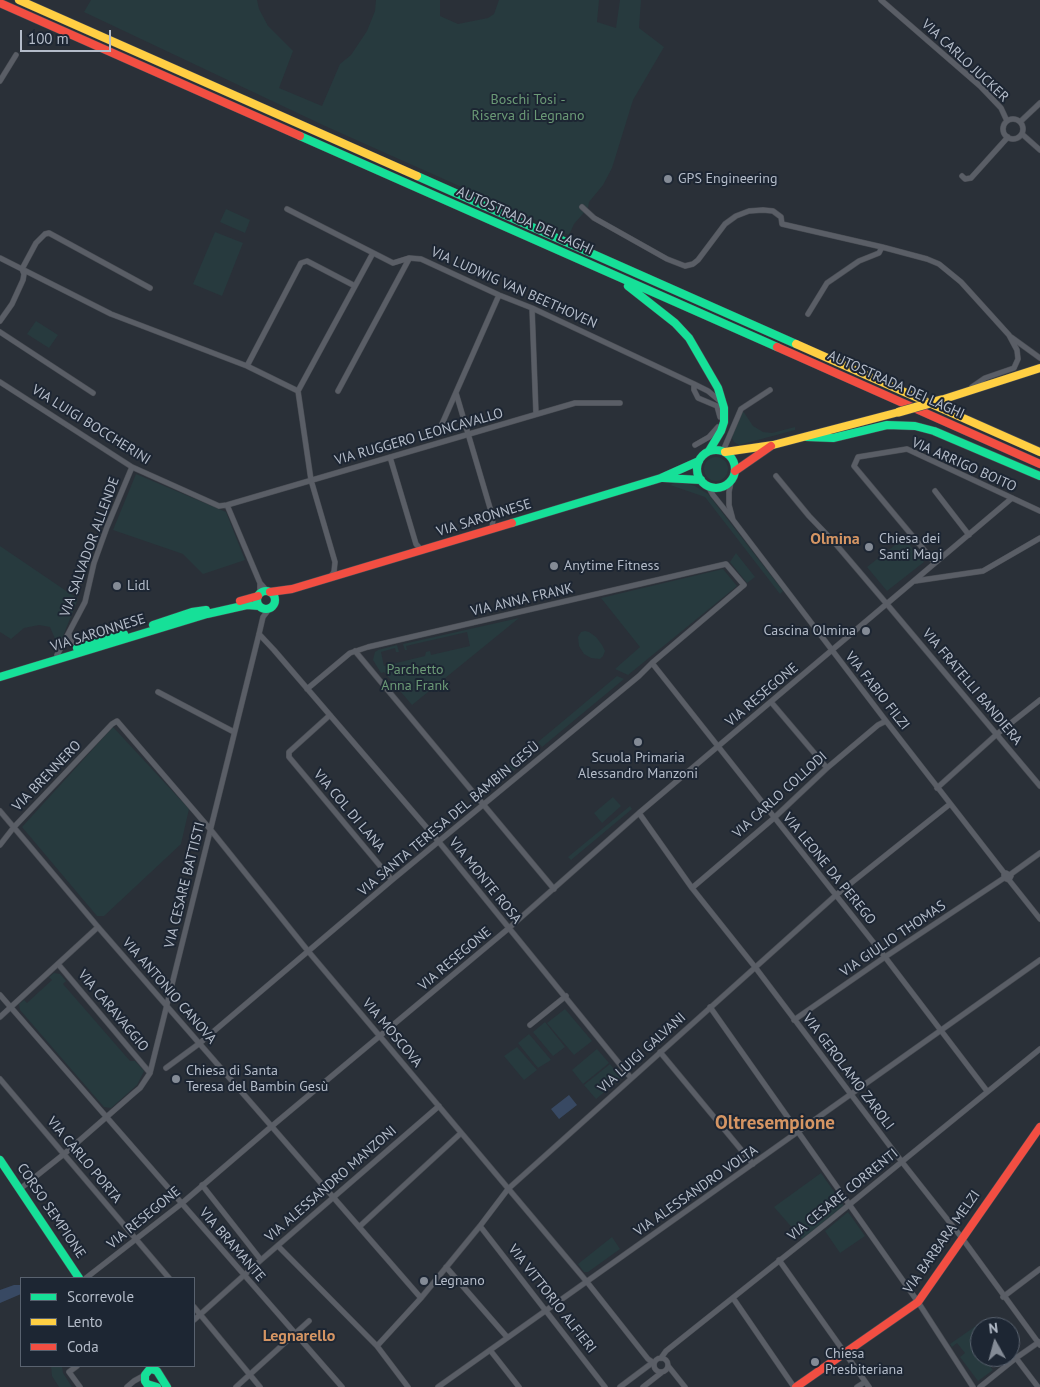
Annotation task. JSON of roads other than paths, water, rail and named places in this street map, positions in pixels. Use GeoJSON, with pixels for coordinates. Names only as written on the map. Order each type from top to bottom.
{"type":"FeatureCollection","features":[{"type":"Feature","properties":{"kind":"main road","name":"AUTOSTRADA DEI LAGHI"},"geometry":{"type":"LineString","coordinates":[[19,0],[1040,452]]}},
{"type":"Feature","properties":{"kind":"main road","name":"AUTOSTRADA DEI LAGHI"},"geometry":{"type":"LineString","coordinates":[[0,3],[1040,464]]}},
{"type":"Feature","properties":{"kind":"main road"},"geometry":{"type":"LineString","coordinates":[[613,275],[675,323],[689,338],[718,388],[724,408]]}},
{"type":"Feature","properties":{"kind":"main road"},"geometry":{"type":"LineString","coordinates":[[710,451],[724,452],[773,445],[941,400],[1040,368]]}},
{"type":"Feature","properties":{"kind":"main road","name":"VIA SARONNESE"},"geometry":{"type":"LineString","coordinates":[[45,662],[207,614],[265,601],[285,591],[661,478],[700,461],[702,456],[710,451],[724,422],[724,408]]}},
{"type":"Feature","properties":{"kind":"main road"},"geometry":{"type":"LineString","coordinates":[[807,436],[833,438],[886,425],[915,426],[934,431],[1040,476]]}},
{"type":"Feature","properties":{"kind":"main road"},"geometry":{"type":"LineString","coordinates":[[988,430],[1040,448]]}},
{"type":"Feature","properties":{"kind":"main road"},"geometry":{"type":"LineString","coordinates":[[735,471],[773,445]]}},
{"type":"Feature","properties":{"kind":"main road"},"geometry":{"type":"LineString","coordinates":[[724,452],[732,458],[735,471],[731,482]]}},
{"type":"Feature","properties":{"kind":"main road"},"geometry":{"type":"LineString","coordinates":[[700,461],[697,469],[705,483]]}},
{"type":"Feature","properties":{"kind":"main road","name":"VIA SARONNESE"},"geometry":{"type":"LineString","coordinates":[[661,478],[705,483],[720,488],[731,482]]}},
{"type":"Feature","properties":{"kind":"main road","name":"VIA SARONNESE"},"geometry":{"type":"LineString","coordinates":[[45,662],[57,655],[80,647],[186,614],[231,604],[265,601]]}},
{"type":"Feature","properties":{"kind":"main road"},"geometry":{"type":"LineString","coordinates":[[0,677],[45,662]]}},
{"type":"Feature","properties":{"kind":"main road","name":"VIA BARBARA MELZI"},"geometry":{"type":"LineString","coordinates":[[795,1387],[918,1302],[1040,1126]]}},
{"type":"Feature","properties":{"kind":"main road","name":"CORSO SEMPIONE"},"geometry":{"type":"LineString","coordinates":[[0,1160],[78,1277]]}},
{"type":"Feature","properties":{"kind":"main road"},"geometry":{"type":"LineString","coordinates":[[148,1372],[158,1387]]}},
{"type":"Feature","properties":{"kind":"main road"},"geometry":{"type":"LineString","coordinates":[[148,1372],[167,1387]]}},
{"type":"Feature","properties":{"kind":"street","name":"VIA CARLO JUCKER"},"geometry":{"type":"LineString","coordinates":[[881,0],[980,86],[1001,108],[1007,121]]}},
{"type":"Feature","properties":{"kind":"street"},"geometry":{"type":"LineString","coordinates":[[0,81],[16,55]]}},
{"type":"Feature","properties":{"kind":"street"},"geometry":{"type":"LineString","coordinates":[[1020,122],[1040,103]]}},
{"type":"Feature","properties":{"kind":"street"},"geometry":{"type":"LineString","coordinates":[[1014,119],[1020,122],[1023,128],[1022,134],[1014,139],[1008,137],[1003,129],[1007,121],[1014,119]]}},
{"type":"Feature","properties":{"kind":"street"},"geometry":{"type":"LineString","coordinates":[[1022,134],[1040,150]]}},
{"type":"Feature","properties":{"kind":"street"},"geometry":{"type":"LineString","coordinates":[[962,176],[965,179],[971,178],[1008,137]]}},
{"type":"Feature","properties":{"kind":"street"},"geometry":{"type":"LineString","coordinates":[[582,206],[594,218],[667,259],[685,266],[693,264],[698,260],[725,224],[736,216],[749,211],[763,210],[773,211],[781,217],[782,224],[882,247],[939,264],[961,282],[1009,336],[1018,354],[1014,368],[985,378],[963,392]]}},
{"type":"Feature","properties":{"kind":"street","name":"VIA LUDWIG VAN BEETHOVEN"},"geometry":{"type":"LineString","coordinates":[[287,209],[393,262],[409,258],[421,259],[532,308],[708,391],[720,400],[724,408]]}},
{"type":"Feature","properties":{"kind":"street"},"geometry":{"type":"LineString","coordinates":[[0,321],[12,304],[23,280],[24,274],[22,269],[36,243],[49,232],[150,288]]}},
{"type":"Feature","properties":{"kind":"street"},"geometry":{"type":"LineString","coordinates":[[808,314],[827,283],[859,261],[878,253],[882,247]]}},
{"type":"Feature","properties":{"kind":"street"},"geometry":{"type":"LineString","coordinates":[[330,578],[334,572],[335,562],[311,480],[298,391],[373,253]]}},
{"type":"Feature","properties":{"kind":"street"},"geometry":{"type":"LineString","coordinates":[[0,258],[111,314],[247,366],[298,391]]}},
{"type":"Feature","properties":{"kind":"street"},"geometry":{"type":"LineString","coordinates":[[338,390],[409,258]]}},
{"type":"Feature","properties":{"kind":"street"},"geometry":{"type":"LineString","coordinates":[[247,366],[302,262],[307,261],[355,286]]}},
{"type":"Feature","properties":{"kind":"street"},"geometry":{"type":"LineString","coordinates":[[442,424],[500,295]]}},
{"type":"Feature","properties":{"kind":"street"},"geometry":{"type":"LineString","coordinates":[[532,308],[536,414]]}},
{"type":"Feature","properties":{"kind":"street"},"geometry":{"type":"LineString","coordinates":[[0,332],[93,394]]}},
{"type":"Feature","properties":{"kind":"street"},"geometry":{"type":"LineString","coordinates":[[1009,336],[1040,358]]}},
{"type":"Feature","properties":{"kind":"street","name":"VIA LUIGI BOCCHERINI"},"geometry":{"type":"LineString","coordinates":[[0,382],[132,467],[211,503],[219,506],[227,505]]}},
{"type":"Feature","properties":{"kind":"street"},"geometry":{"type":"LineString","coordinates":[[694,384],[694,390],[698,398],[716,406],[720,412],[717,430],[709,437],[695,444]]}},
{"type":"Feature","properties":{"kind":"street"},"geometry":{"type":"LineString","coordinates":[[724,452],[741,408],[770,390]]}},
{"type":"Feature","properties":{"kind":"street"},"geometry":{"type":"LineString","coordinates":[[456,393],[493,518],[492,530]]}},
{"type":"Feature","properties":{"kind":"street","name":"VIA RUGGERO LEONCAVALLO"},"geometry":{"type":"LineString","coordinates":[[227,505],[575,403],[620,403]]}},
{"type":"Feature","properties":{"kind":"street","name":"VIA ARRIGO BOITO"},"geometry":{"type":"LineString","coordinates":[[935,563],[854,466],[858,457],[907,449],[1040,511]]}},
{"type":"Feature","properties":{"kind":"street"},"geometry":{"type":"LineString","coordinates":[[390,457],[416,544],[422,551]]}},
{"type":"Feature","properties":{"kind":"street","name":"VIA SALVADOR ALLENDE"},"geometry":{"type":"LineString","coordinates":[[57,655],[85,602],[94,563],[132,467]]}},
{"type":"Feature","properties":{"kind":"street","name":"VIA FRATELLI BANDIERA"},"geometry":{"type":"LineString","coordinates":[[776,476],[1040,786]]}},
{"type":"Feature","properties":{"kind":"street","name":"VIA FABIO FILZI"},"geometry":{"type":"LineString","coordinates":[[731,482],[729,505],[733,520]]}},
{"type":"Feature","properties":{"kind":"street","name":"VIA FABIO FILZI"},"geometry":{"type":"LineString","coordinates":[[705,483],[712,495],[937,788],[1040,919]]}},
{"type":"Feature","properties":{"kind":"street"},"geometry":{"type":"LineString","coordinates":[[935,491],[969,535]]}},
{"type":"Feature","properties":{"kind":"street","name":"VIA RESEGONE"},"geometry":{"type":"LineString","coordinates":[[87,1277],[181,1204],[510,928],[639,813],[1012,498]]}},
{"type":"Feature","properties":{"kind":"street"},"geometry":{"type":"LineString","coordinates":[[227,505],[260,583],[265,601]]}},
{"type":"Feature","properties":{"kind":"street"},"geometry":{"type":"LineString","coordinates":[[914,581],[983,571],[1040,538]]}},
{"type":"Feature","properties":{"kind":"street","name":"VIA ANNA FRANK"},"geometry":{"type":"LineString","coordinates":[[307,689],[346,656],[355,651],[726,564],[744,585]]}},
{"type":"Feature","properties":{"kind":"street","name":"VIA SANTA TERESA DEL BAMBIN GESÙ"},"geometry":{"type":"LineString","coordinates":[[166,1068],[200,1043],[392,880],[639,676],[744,585]]}},
{"type":"Feature","properties":{"kind":"street","name":"VIA CESARE BATTISTI"},"geometry":{"type":"LineString","coordinates":[[150,1073],[265,601]]}},
{"type":"Feature","properties":{"kind":"street","name":"VIA MONTE ROSA"},"geometry":{"type":"LineString","coordinates":[[258,634],[439,842],[631,1078]]}},
{"type":"Feature","properties":{"kind":"street","name":"VIA SALVADOR ALLENDE"},"geometry":{"type":"LineString","coordinates":[[69,635],[72,643],[80,647]]}},
{"type":"Feature","properties":{"kind":"street"},"geometry":{"type":"LineString","coordinates":[[355,651],[554,889]]}},
{"type":"Feature","properties":{"kind":"street","name":"VIA LEONE DA PEREGO"},"geometry":{"type":"LineString","coordinates":[[652,663],[885,957],[987,1092]]}},
{"type":"Feature","properties":{"kind":"street"},"geometry":{"type":"LineString","coordinates":[[158,692],[234,732]]}},
{"type":"Feature","properties":{"kind":"street"},"geometry":{"type":"LineString","coordinates":[[937,788],[997,734],[1040,700]]}},
{"type":"Feature","properties":{"kind":"street"},"geometry":{"type":"LineString","coordinates":[[771,702],[827,768]]}},
{"type":"Feature","properties":{"kind":"street","name":"VIA COL DI LANA"},"geometry":{"type":"LineString","coordinates":[[330,715],[289,752],[289,757],[392,880]]}},
{"type":"Feature","properties":{"kind":"street","name":"VIA MOSCOVA"},"geometry":{"type":"LineString","coordinates":[[112,724],[116,721],[210,829],[308,951],[653,1363]]}},
{"type":"Feature","properties":{"kind":"street","name":"VIA CARLO COLLODI"},"geometry":{"type":"LineString","coordinates":[[692,888],[774,818],[827,768],[878,725],[886,721]]}},
{"type":"Feature","properties":{"kind":"street","name":"VIA BRENNERO"},"geometry":{"type":"LineString","coordinates":[[0,845],[14,827],[112,724]]}},
{"type":"Feature","properties":{"kind":"street","name":"VIA LUIGI GALVANI"},"geometry":{"type":"LineString","coordinates":[[377,1346],[446,1267],[508,1189],[836,895],[950,804]]}},
{"type":"Feature","properties":{"kind":"street","name":"VIA ANTONIO CANOVA"},"geometry":{"type":"LineString","coordinates":[[0,811],[98,927],[420,1298]]}},
{"type":"Feature","properties":{"kind":"street","name":"VIA GEROLAMO ZAROLI"},"geometry":{"type":"LineString","coordinates":[[639,813],[692,888],[756,967],[851,1095],[962,1238],[1003,1297],[1040,1343]]}},
{"type":"Feature","properties":{"kind":"street","name":"VIA GIULIO THOMAS"},"geometry":{"type":"LineString","coordinates":[[794,1020],[1040,853]]}},
{"type":"Feature","properties":{"kind":"street"},"geometry":{"type":"LineString","coordinates":[[0,1017],[98,927]]}},
{"type":"Feature","properties":{"kind":"street","name":"VIA ALESSANDRO VOLTA"},"geometry":{"type":"LineString","coordinates":[[438,1387],[1040,960]]}},
{"type":"Feature","properties":{"kind":"street","name":"VIA CARAVAGGIO"},"geometry":{"type":"LineString","coordinates":[[58,964],[150,1073]]}},
{"type":"Feature","properties":{"kind":"street","name":"VIA BRAMANTE"},"geometry":{"type":"LineString","coordinates":[[0,996],[342,1387]]}},
{"type":"Feature","properties":{"kind":"street"},"geometry":{"type":"LineString","coordinates":[[530,1026],[566,996]]}},
{"type":"Feature","properties":{"kind":"street"},"geometry":{"type":"LineString","coordinates":[[710,1007],[918,1302],[973,1387]]}},
{"type":"Feature","properties":{"kind":"street","name":"VIA CESARE CORRENTI"},"geometry":{"type":"LineString","coordinates":[[661,1358],[666,1351],[1040,1049]]}},
{"type":"Feature","properties":{"kind":"street"},"geometry":{"type":"LineString","coordinates":[[660,1052],[753,1164]]}},
{"type":"Feature","properties":{"kind":"street"},"geometry":{"type":"LineString","coordinates":[[20,1189],[64,1154],[140,1088],[150,1073]]}},
{"type":"Feature","properties":{"kind":"street","name":"VIA CARLO PORTA"},"geometry":{"type":"LineString","coordinates":[[0,1079],[168,1277]]}},
{"type":"Feature","properties":{"kind":"street","name":"VIA ALESSANDRO MANZONI"},"geometry":{"type":"LineString","coordinates":[[195,1319],[439,1106]]}},
{"type":"Feature","properties":{"kind":"street"},"geometry":{"type":"LineString","coordinates":[[360,1227],[461,1133]]}},
{"type":"Feature","properties":{"kind":"street"},"geometry":{"type":"LineString","coordinates":[[202,1185],[261,1260]]}},
{"type":"Feature","properties":{"kind":"street","name":"VIA VITTORIO ALFIERI"},"geometry":{"type":"LineString","coordinates":[[480,1226],[605,1387]]}},
{"type":"Feature","properties":{"kind":"street"},"geometry":{"type":"LineString","coordinates":[[278,1246],[377,1346],[408,1387]]}},
{"type":"Feature","properties":{"kind":"street"},"geometry":{"type":"LineString","coordinates":[[779,1260],[869,1387]]}},
{"type":"Feature","properties":{"kind":"street"},"geometry":{"type":"LineString","coordinates":[[446,1267],[507,1338]]}},
{"type":"Feature","properties":{"kind":"street"},"geometry":{"type":"LineString","coordinates":[[1003,1297],[1040,1269]]}},
{"type":"Feature","properties":{"kind":"street"},"geometry":{"type":"LineString","coordinates":[[733,1298],[795,1387]]}},
{"type":"Feature","properties":{"kind":"street"},"geometry":{"type":"LineString","coordinates":[[195,1309],[260,1387]]}},
{"type":"Feature","properties":{"kind":"street"},"geometry":{"type":"LineString","coordinates":[[236,1387],[309,1321]]}},
{"type":"Feature","properties":{"kind":"street"},"geometry":{"type":"LineString","coordinates":[[1020,1356],[1040,1343]]}},
{"type":"Feature","properties":{"kind":"street"},"geometry":{"type":"LineString","coordinates":[[490,1350],[519,1387]]}},
{"type":"Feature","properties":{"kind":"street"},"geometry":{"type":"LineString","coordinates":[[620,1387],[661,1358],[667,1360],[669,1367],[685,1387]]}},
{"type":"Feature","properties":{"kind":"street"},"geometry":{"type":"LineString","coordinates":[[653,1363],[655,1370],[661,1373]]}},
{"type":"Feature","properties":{"kind":"street"},"geometry":{"type":"LineString","coordinates":[[1020,1363],[1038,1387]]}},
{"type":"Feature","properties":{"kind":"street"},"geometry":{"type":"LineString","coordinates":[[76,1367],[69,1372],[80,1387]]}},
{"type":"Feature","properties":{"kind":"street"},"geometry":{"type":"LineString","coordinates":[[643,1387],[665,1372],[669,1367]]}},
{"type":"Feature","properties":{"kind":"street"},"geometry":{"type":"LineString","coordinates":[[980,1387],[1005,1367]]}},
{"type":"Feature","properties":{"kind":"street"},"geometry":{"type":"LineString","coordinates":[[128,1387],[148,1372]]}},
{"type":"Feature","properties":{"kind":"street"},"geometry":{"type":"LineString","coordinates":[[857,1387],[865,1382]]}},
{"type":"Feature","properties":{"kind":"water"},"geometry":{"type":"Polygon","coordinates":[[[569,1095],[577,1105],[559,1119],[551,1109],[569,1095]]]}},
{"type":"Feature","properties":{"kind":"water"},"geometry":{"type":"Polygon","coordinates":[[[20,1285],[20,1294],[0,1303],[0,1290],[20,1285]]]}},
{"type":"Feature","properties":{"kind":"place","name":"GPS Engineering"},"geometry":{"type":"Point","coordinates":[668,179]}},
{"type":"Feature","properties":{"kind":"place","name":"Chiesa dei Santi Magi"},"geometry":{"type":"Point","coordinates":[869,547]}},
{"type":"Feature","properties":{"kind":"place","name":"Anytime Fitness"},"geometry":{"type":"Point","coordinates":[554,566]}},
{"type":"Feature","properties":{"kind":"place","name":"Lidl"},"geometry":{"type":"Point","coordinates":[117,586]}},
{"type":"Feature","properties":{"kind":"place","name":"Cascina Olmina"},"geometry":{"type":"Point","coordinates":[866,631]}},
{"type":"Feature","properties":{"kind":"place","name":"Scuola Primaria Alessandro Manzoni"},"geometry":{"type":"Point","coordinates":[638,742]}},
{"type":"Feature","properties":{"kind":"place","name":"Chiesa di Santa Teresa del Bambin Gesù"},"geometry":{"type":"Point","coordinates":[176,1079]}},
{"type":"Feature","properties":{"kind":"place","name":"Legnano"},"geometry":{"type":"Point","coordinates":[424,1281]}},
{"type":"Feature","properties":{"kind":"place","name":"Chiesa Presbiteriana"},"geometry":{"type":"Point","coordinates":[815,1362]}},
{"type":"Feature","properties":{"kind":"district","name":"Olmina"},"geometry":{"type":"Point","coordinates":[835,539]}},
{"type":"Feature","properties":{"kind":"district","name":"Oltresempione"},"geometry":{"type":"Point","coordinates":[775,1124]}},
{"type":"Feature","properties":{"kind":"district","name":"Legnarello"},"geometry":{"type":"Point","coordinates":[299,1336]}},
{"type":"Feature","properties":{"kind":"park label","name":"Boschi Tosi - Riserva di Legnano"},"geometry":{"type":"Point","coordinates":[528,108]}},
{"type":"Feature","properties":{"kind":"park label","name":"Parchetto Anna Frank"},"geometry":{"type":"Point","coordinates":[415,678]}}]}
